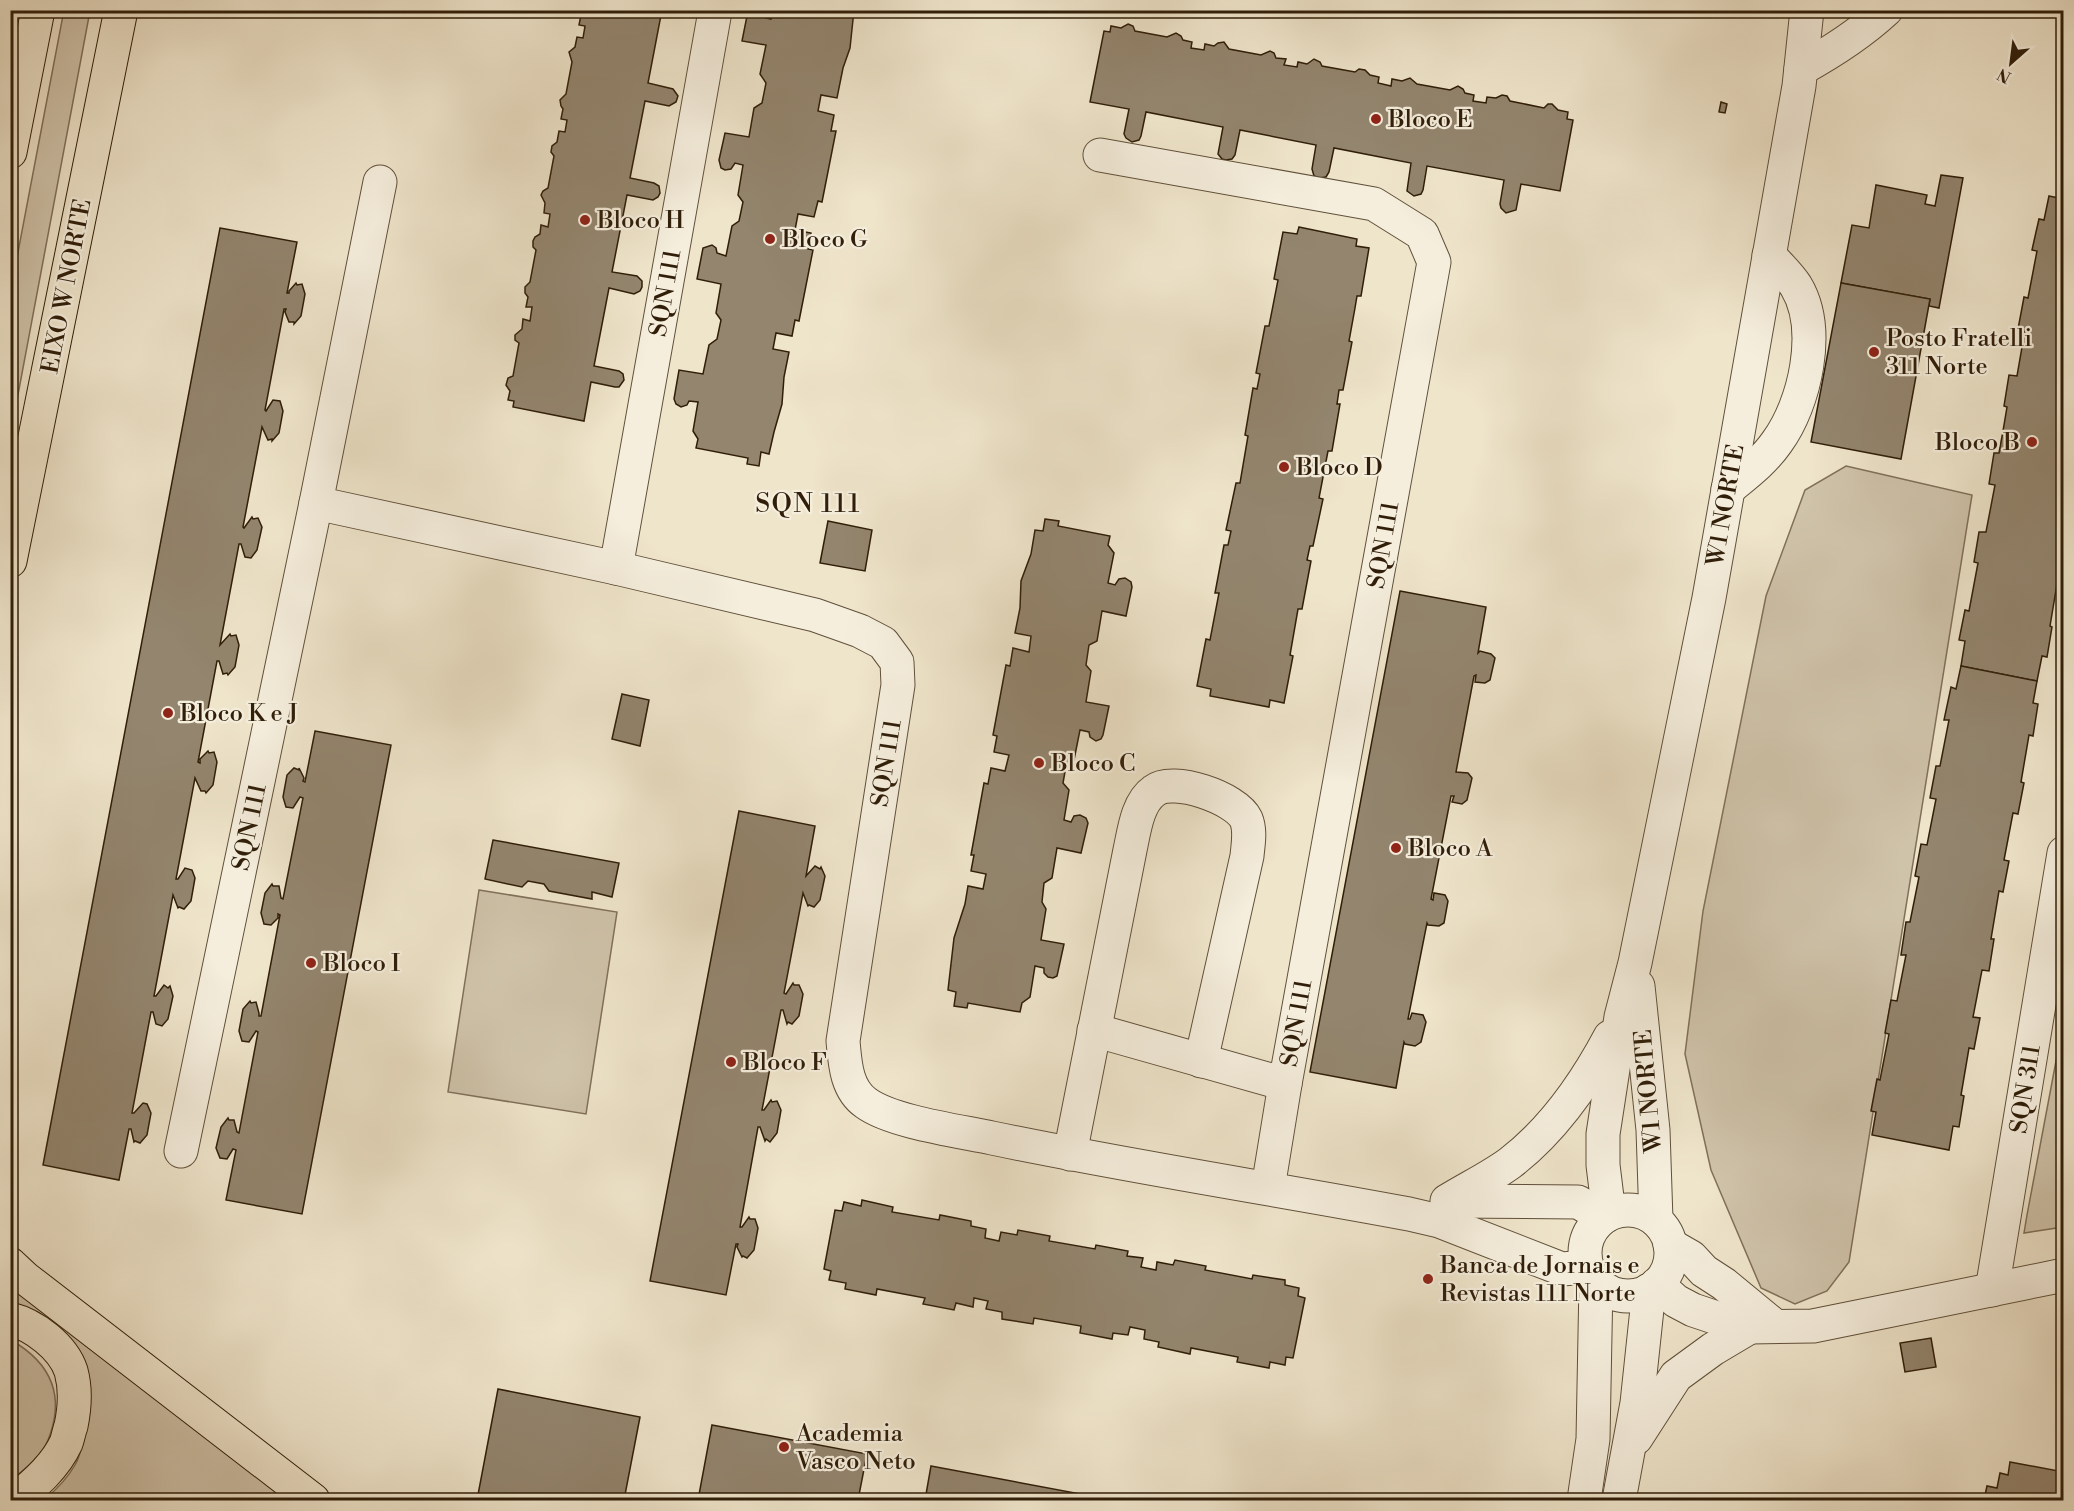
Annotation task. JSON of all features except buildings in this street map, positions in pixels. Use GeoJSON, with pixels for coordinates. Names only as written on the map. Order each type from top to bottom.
{"type":"FeatureCollection","features":[{"type":"Feature","properties":{"kind":"main road"},"geometry":{"type":"LineString","coordinates":[[10,152],[38,10]]}},
{"type":"Feature","properties":{"kind":"main road","name":"EIXO W NORTE"},"geometry":{"type":"LineString","coordinates":[[10,561],[121,10]]}},
{"type":"Feature","properties":{"kind":"main road"},"geometry":{"type":"LineString","coordinates":[[10,1264],[34,1285],[313,1500]]}},
{"type":"Feature","properties":{"kind":"main road"},"geometry":{"type":"LineString","coordinates":[[10,1319],[36,1329],[55,1346],[70,1370],[75,1394],[75,1409],[66,1443],[52,1465],[30,1488],[14,1500]]}},
{"type":"Feature","properties":{"kind":"street","name":"W1 NORTE"},"geometry":{"type":"LineString","coordinates":[[1607,1216],[1603,1134],[1621,1017],[1635,963],[1709,598],[1803,57],[1807,10]]}},
{"type":"Feature","properties":{"kind":"street","name":"W1 NORTE"},"geometry":{"type":"LineString","coordinates":[[1803,57],[1822,10]]}},
{"type":"Feature","properties":{"kind":"street"},"geometry":{"type":"LineString","coordinates":[[1803,57],[1840,47],[1886,10]]}},
{"type":"Feature","properties":{"kind":"street","name":"SQN 111"},"geometry":{"type":"LineString","coordinates":[[616,568],[714,17]]}},
{"type":"Feature","properties":{"kind":"street","name":"SQN 111"},"geometry":{"type":"LineString","coordinates":[[1100,155],[1374,204],[1422,234],[1434,262],[1268,1188]]}},
{"type":"Feature","properties":{"kind":"street","name":"SQN 111"},"geometry":{"type":"LineString","coordinates":[[181,1151],[316,503],[380,182]]}},
{"type":"Feature","properties":{"kind":"street"},"geometry":{"type":"LineString","coordinates":[[1728,489],[1764,459],[1779,440],[1795,412],[1810,345],[1807,315],[1796,287],[1769,255]]}},
{"type":"Feature","properties":{"kind":"street","name":"SQN 111"},"geometry":{"type":"LineString","coordinates":[[316,503],[616,568],[815,615],[860,631],[883,643],[897,663],[898,685],[843,1041],[845,1070],[852,1087],[864,1102],[882,1112],[918,1122],[1070,1154],[1268,1188],[1439,1221],[1562,1269],[1592,1274]]}},
{"type":"Feature","properties":{"kind":"street"},"geometry":{"type":"LineString","coordinates":[[1070,1154],[1138,817],[1145,800],[1155,790],[1170,786],[1204,791],[1230,805],[1245,817],[1249,830],[1248,856],[1201,1061]]}},
{"type":"Feature","properties":{"kind":"street","name":"SQN 311"},"geometry":{"type":"LineString","coordinates":[[1992,1290],[2064,853]]}},
{"type":"Feature","properties":{"kind":"street","name":"W1 NORTE"},"geometry":{"type":"LineString","coordinates":[[1635,963],[1663,1233]]}},
{"type":"Feature","properties":{"kind":"street"},"geometry":{"type":"LineString","coordinates":[[1447,1201],[1508,1164],[1537,1139],[1561,1113],[1596,1064],[1621,1017]]}},
{"type":"Feature","properties":{"kind":"street"},"geometry":{"type":"LineString","coordinates":[[1094,1030],[1285,1084]]}},
{"type":"Feature","properties":{"kind":"street","name":"SQN 111"},"geometry":{"type":"LineString","coordinates":[[1409,1214],[1447,1201],[1578,1203],[1607,1216]]}},
{"type":"Feature","properties":{"kind":"street"},"geometry":{"type":"LineString","coordinates":[[1584,1500],[1593,1439],[1592,1274],[1585,1245],[1595,1225],[1621,1210],[1633,1210],[1646,1214],[1704,1271],[1724,1284],[1762,1326]]}},
{"type":"Feature","properties":{"kind":"street"},"geometry":{"type":"LineString","coordinates":[[1592,1274],[1607,1290],[1621,1295],[1636,1295],[1653,1287],[1666,1273],[1670,1259],[1663,1233]]}},
{"type":"Feature","properties":{"kind":"street"},"geometry":{"type":"LineString","coordinates":[[1653,1287],[1693,1310],[1762,1326],[1813,1326],[2064,1275]]}},
{"type":"Feature","properties":{"kind":"street"},"geometry":{"type":"LineString","coordinates":[[1619,1500],[1642,1369],[1653,1287]]}},
{"type":"Feature","properties":{"kind":"street"},"geometry":{"type":"LineString","coordinates":[[1629,1447],[1676,1376],[1713,1349],[1762,1326]]}},
{"type":"Feature","properties":{"kind":"shaded area"},"geometry":{"type":"Polygon","coordinates":[[[64,10],[90,11],[11,432],[11,289],[64,10]]]}},
{"type":"Feature","properties":{"kind":"shaded area"},"geometry":{"type":"Polygon","coordinates":[[[1846,466],[1972,495],[1849,1262],[1827,1291],[1795,1304],[1761,1288],[1711,1170],[1685,1054],[1703,911],[1766,596],[1805,490],[1846,466]]]}},
{"type":"Feature","properties":{"kind":"shaded area"},"geometry":{"type":"Polygon","coordinates":[[[479,890],[617,912],[586,1114],[448,1092],[479,890]]]}},
{"type":"Feature","properties":{"kind":"shaded area"},"geometry":{"type":"Polygon","coordinates":[[[2063,1024],[2063,1227],[2024,1233],[2027,1215],[2063,1024]]]}},
{"type":"Feature","properties":{"kind":"shaded area"},"geometry":{"type":"Polygon","coordinates":[[[10,1284],[287,1500],[44,1500],[65,1480],[78,1459],[88,1399],[11,1304],[10,1284]]]}},
{"type":"Feature","properties":{"kind":"shaded area"},"geometry":{"type":"Polygon","coordinates":[[[11,1340],[25,1349],[45,1370],[55,1395],[55,1409],[53,1424],[42,1452],[11,1480],[11,1340]]]}},
{"type":"Feature","properties":{"kind":"place","name":"Bloco E"},"geometry":{"type":"Point","coordinates":[1376,119]}},
{"type":"Feature","properties":{"kind":"place","name":"Bloco H"},"geometry":{"type":"Point","coordinates":[585,220]}},
{"type":"Feature","properties":{"kind":"place","name":"Bloco G"},"geometry":{"type":"Point","coordinates":[770,239]}},
{"type":"Feature","properties":{"kind":"place","name":"Posto Fratelli 311 Norte"},"geometry":{"type":"Point","coordinates":[1874,352]}},
{"type":"Feature","properties":{"kind":"place","name":"Bloco B"},"geometry":{"type":"Point","coordinates":[2032,442]}},
{"type":"Feature","properties":{"kind":"place","name":"Bloco D"},"geometry":{"type":"Point","coordinates":[1284,467]}},
{"type":"Feature","properties":{"kind":"place","name":"Bloco K e J"},"geometry":{"type":"Point","coordinates":[168,713]}},
{"type":"Feature","properties":{"kind":"place","name":"Bloco C"},"geometry":{"type":"Point","coordinates":[1039,763]}},
{"type":"Feature","properties":{"kind":"place","name":"Bloco A"},"geometry":{"type":"Point","coordinates":[1396,848]}},
{"type":"Feature","properties":{"kind":"place","name":"Bloco I"},"geometry":{"type":"Point","coordinates":[311,963]}},
{"type":"Feature","properties":{"kind":"place","name":"Bloco F"},"geometry":{"type":"Point","coordinates":[731,1062]}},
{"type":"Feature","properties":{"kind":"place","name":"Banca de Jornais e Revistas 111 Norte"},"geometry":{"type":"Point","coordinates":[1428,1279]}},
{"type":"Feature","properties":{"kind":"place","name":"Academia Vasco Neto"},"geometry":{"type":"Point","coordinates":[784,1447]}},
{"type":"Feature","properties":{"kind":"district","name":"SQN 111"},"geometry":{"type":"Point","coordinates":[808,503]}}]}
